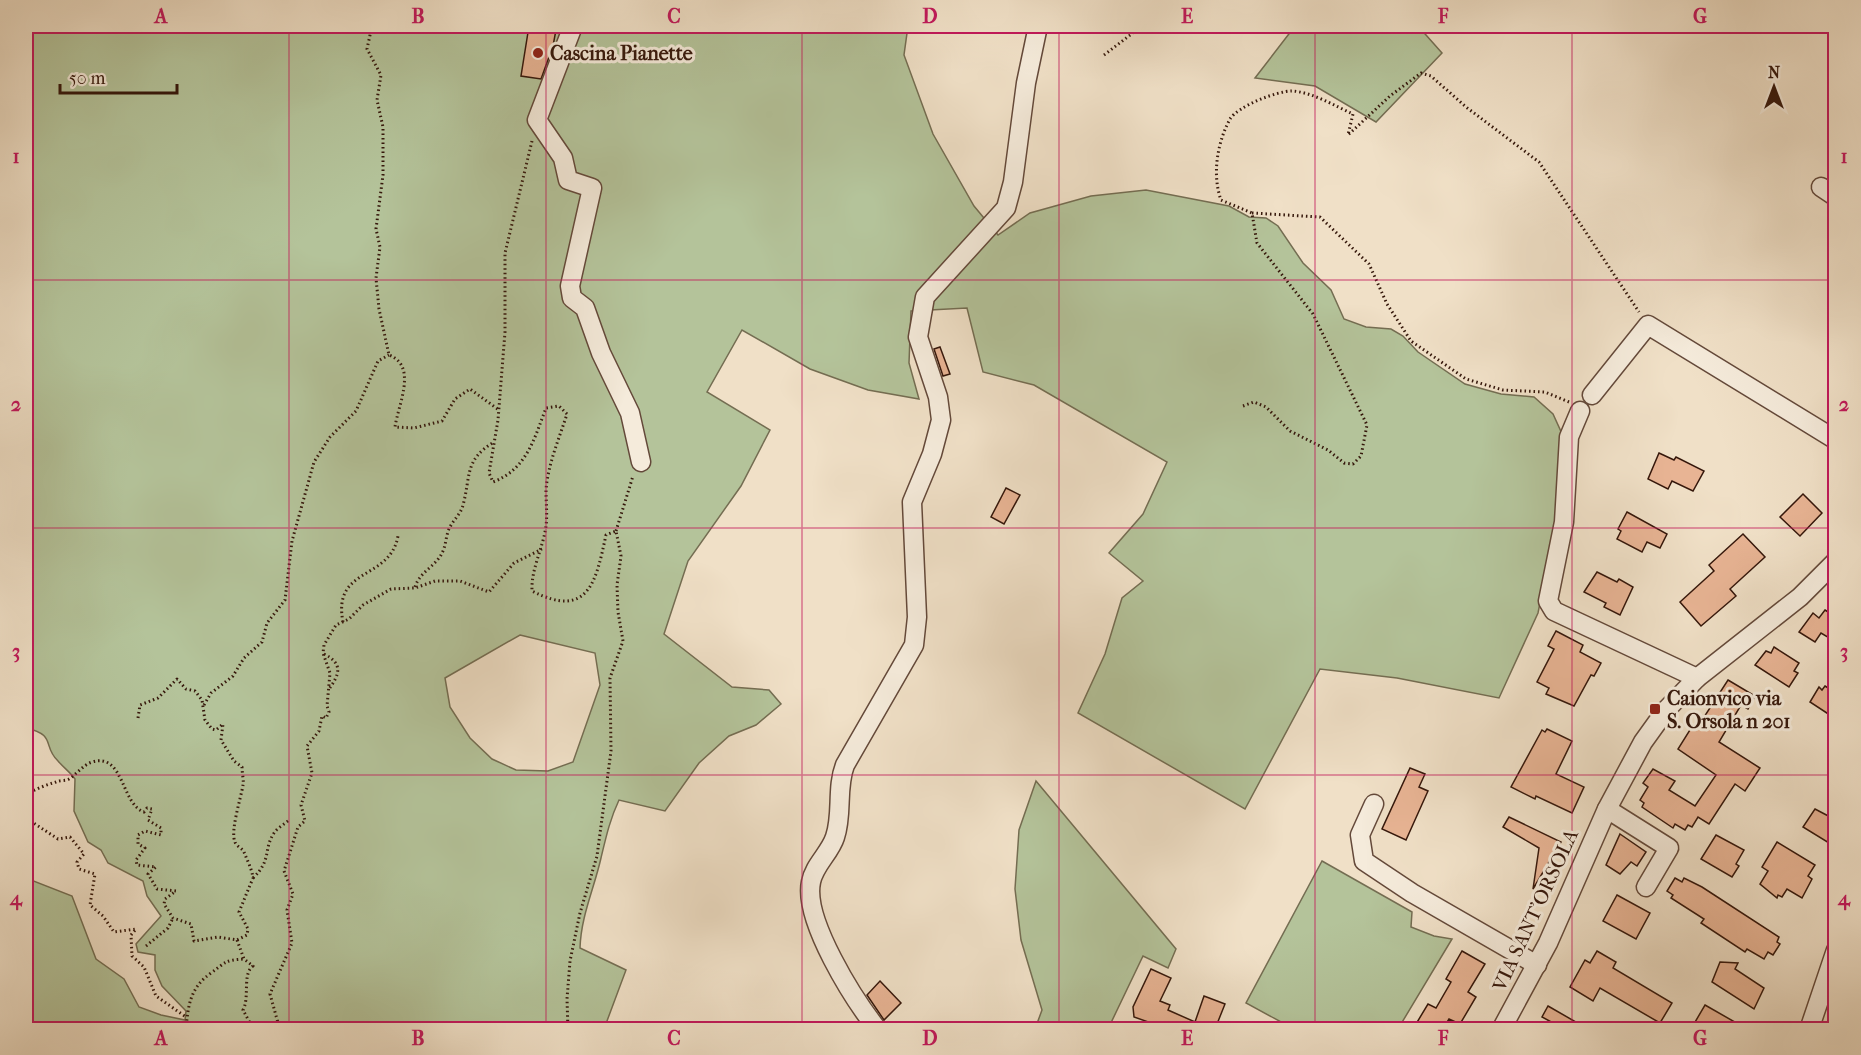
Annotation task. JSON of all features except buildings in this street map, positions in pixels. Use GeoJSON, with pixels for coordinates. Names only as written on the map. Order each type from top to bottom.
{"type":"FeatureCollection","features":[{"type":"Feature","properties":{"kind":"street"},"geometry":{"type":"LineString","coordinates":[[573,26],[537,120],[563,158],[568,180],[592,188],[570,286],[572,298],[585,308],[601,353],[630,413],[641,462]]}},
{"type":"Feature","properties":{"kind":"street"},"geometry":{"type":"LineString","coordinates":[[878,1029],[853,997],[823,938],[809,892],[811,878],[835,838],[841,776],[845,765],[914,645],[917,617],[912,502],[932,453],[941,420],[938,397],[918,337],[926,297],[1006,208],[1013,182],[1026,83],[1038,26]]}},
{"type":"Feature","properties":{"kind":"street"},"geometry":{"type":"LineString","coordinates":[[1592,395],[1648,325],[1836,440]]}},
{"type":"Feature","properties":{"kind":"street"},"geometry":{"type":"LineString","coordinates":[[1580,411],[1569,437],[1564,522],[1548,601],[1554,611],[1697,678]]}},
{"type":"Feature","properties":{"kind":"street","name":"VIA SANT'ORSOLA"},"geometry":{"type":"LineString","coordinates":[[1509,1027],[1607,809],[1643,742],[1666,710],[1697,678],[1800,597],[1836,561]]}},
{"type":"Feature","properties":{"kind":"street"},"geometry":{"type":"LineString","coordinates":[[1374,804],[1360,835],[1364,861],[1412,893],[1537,965]]}},
{"type":"Feature","properties":{"kind":"street"},"geometry":{"type":"LineString","coordinates":[[1607,809],[1669,848],[1646,887]]}},
{"type":"Feature","properties":{"kind":"street"},"geometry":{"type":"LineString","coordinates":[[1809,1029],[1836,950]]}},
{"type":"Feature","properties":{"kind":"path"},"geometry":{"type":"LineString","coordinates":[[372,26],[367,49],[381,75],[377,100],[383,127],[383,175],[376,229],[380,247],[376,278],[379,309],[389,355]]}},
{"type":"Feature","properties":{"kind":"path"},"geometry":{"type":"LineString","coordinates":[[1104,55],[1142,26]]}},
{"type":"Feature","properties":{"kind":"path"},"geometry":{"type":"LineString","coordinates":[[1580,411],[1565,399],[1545,392],[1503,390],[1466,379],[1411,340],[1387,304],[1369,264],[1320,217],[1252,213],[1221,200],[1217,188],[1218,154],[1231,117],[1261,98],[1292,91],[1313,96],[1353,114],[1348,135],[1390,96],[1421,73],[1431,76],[1466,107],[1539,162],[1648,325]]}},
{"type":"Feature","properties":{"kind":"path"},"geometry":{"type":"LineString","coordinates":[[537,120],[505,253],[505,332],[499,410],[489,473],[493,482],[506,477],[526,458],[546,408],[559,406],[567,414],[551,461],[546,490],[547,520],[542,549],[531,579],[532,591],[556,601],[572,601],[586,593],[597,578],[606,535],[616,531]]}},
{"type":"Feature","properties":{"kind":"path"},"geometry":{"type":"LineString","coordinates":[[1243,406],[1254,402],[1266,407],[1290,431],[1328,450],[1344,463],[1353,464],[1361,456],[1366,425],[1313,314],[1257,243],[1252,213]]}},
{"type":"Feature","properties":{"kind":"path"},"geometry":{"type":"LineString","coordinates":[[204,705],[211,693],[233,676],[244,658],[262,642],[267,623],[285,600],[292,541],[314,462],[330,437],[356,411],[378,361],[389,355],[397,358],[405,369],[404,388],[395,427],[414,428],[442,421],[455,399],[470,388],[499,410]]}},
{"type":"Feature","properties":{"kind":"path"},"geometry":{"type":"LineString","coordinates":[[415,588],[418,578],[435,564],[442,552],[449,528],[463,507],[472,461],[483,448],[494,442]]}},
{"type":"Feature","properties":{"kind":"path"},"geometry":{"type":"LineString","coordinates":[[568,1029],[567,999],[570,961],[580,913],[597,856],[611,750],[610,678],[614,661],[623,641],[617,594],[621,556],[616,531],[628,485],[641,462]]}},
{"type":"Feature","properties":{"kind":"path"},"geometry":{"type":"LineString","coordinates":[[343,622],[342,596],[353,582],[386,562],[396,549],[398,536]]}},
{"type":"Feature","properties":{"kind":"path"},"geometry":{"type":"LineString","coordinates":[[280,1029],[270,994],[292,943],[287,910],[293,894],[284,871],[298,827],[305,821],[301,805],[312,773],[307,746],[319,731],[322,716],[326,718],[328,715],[330,673],[322,653],[324,645],[336,626],[363,605],[391,590],[415,588],[435,581],[460,581],[489,592],[514,563],[542,549]]}},
{"type":"Feature","properties":{"kind":"path"},"geometry":{"type":"LineString","coordinates":[[322,653],[329,657],[338,669],[338,676],[328,690]]}},
{"type":"Feature","properties":{"kind":"path"},"geometry":{"type":"LineString","coordinates":[[138,718],[140,705],[158,698],[177,679],[186,689],[195,691],[204,705],[205,720],[216,730],[223,724],[221,740],[234,761],[242,767],[244,784],[239,795],[239,812],[235,819],[235,844],[244,852],[253,878]]}},
{"type":"Feature","properties":{"kind":"path"},"geometry":{"type":"LineString","coordinates":[[186,1017],[156,996],[144,967],[132,956],[131,935],[136,929],[114,932],[103,916],[90,905],[94,874],[79,869],[77,862],[84,854],[70,837],[58,840],[29,820],[26,795],[59,780],[68,780],[90,763],[99,762],[112,765],[126,785],[127,797],[132,804],[144,812],[147,808],[152,809],[148,820],[161,828],[162,835],[145,831],[138,835],[138,844],[145,848],[136,860],[137,865],[156,867],[148,874],[157,889],[176,891],[164,902],[173,918],[191,924],[194,941],[218,937],[237,940],[247,935],[248,929],[239,912],[253,878],[262,870],[268,858],[274,833],[289,820]]}},
{"type":"Feature","properties":{"kind":"path"},"geometry":{"type":"LineString","coordinates":[[146,946],[168,928],[173,918]]}},
{"type":"Feature","properties":{"kind":"path"},"geometry":{"type":"LineString","coordinates":[[237,940],[244,959],[253,966],[247,978],[249,994],[243,1010],[249,1023],[247,1029]]}},
{"type":"Feature","properties":{"kind":"path"},"geometry":{"type":"LineString","coordinates":[[186,1029],[190,997],[200,981],[227,960],[244,959]]}},
{"type":"Feature","properties":{"kind":"green space"},"geometry":{"type":"Polygon","coordinates":[[[26,26],[908,26],[904,55],[933,134],[974,206],[998,235],[1030,213],[1091,196],[1146,190],[1229,206],[1249,217],[1266,218],[1278,226],[1303,263],[1331,290],[1344,319],[1366,327],[1391,329],[1403,336],[1418,352],[1465,384],[1501,394],[1534,397],[1553,414],[1563,436],[1556,522],[1538,613],[1499,698],[1397,678],[1320,669],[1245,809],[1078,713],[1105,654],[1122,598],[1143,581],[1109,553],[1143,514],[1167,462],[1034,385],[983,372],[967,308],[911,311],[909,363],[919,399],[868,390],[810,369],[742,330],[707,392],[770,430],[741,486],[688,561],[664,634],[732,687],[769,690],[781,704],[756,725],[729,736],[699,763],[665,811],[619,800],[608,828],[585,914],[580,948],[626,970],[604,1029],[26,1029],[26,878],[72,896],[96,959],[124,979],[139,1007],[185,1020],[186,1011],[162,986],[155,970],[155,955],[138,952],[136,944],[161,916],[147,896],[143,881],[108,863],[101,850],[88,842],[74,811],[75,779],[53,756],[46,738],[26,728],[26,661],[28,658],[26,653],[26,26]],[[520,635],[445,678],[450,707],[470,738],[492,759],[516,770],[548,771],[573,762],[600,685],[595,653],[520,635]]]}},
{"type":"Feature","properties":{"kind":"green space"},"geometry":{"type":"Polygon","coordinates":[[[1295,26],[1418,26],[1442,53],[1376,122],[1315,86],[1255,78],[1295,26]]]}},
{"type":"Feature","properties":{"kind":"green space"},"geometry":{"type":"Polygon","coordinates":[[[1036,781],[1176,949],[1168,968],[1143,956],[1108,1029],[1035,1029],[1042,1010],[1021,940],[1015,889],[1019,830],[1036,781]]]}},
{"type":"Feature","properties":{"kind":"green space"},"geometry":{"type":"Polygon","coordinates":[[[1322,861],[1412,912],[1411,927],[1434,936],[1452,939],[1398,1029],[1294,1029],[1246,1003],[1322,861]]]}},
{"type":"Feature","properties":{"kind":"place","name":"Cascina Pianette"},"geometry":{"type":"Point","coordinates":[538,53]}},
{"type":"Feature","properties":{"kind":"place","name":"Caionvico via S. Orsola n 201"},"geometry":{"type":"Point","coordinates":[1655,709]}}]}
